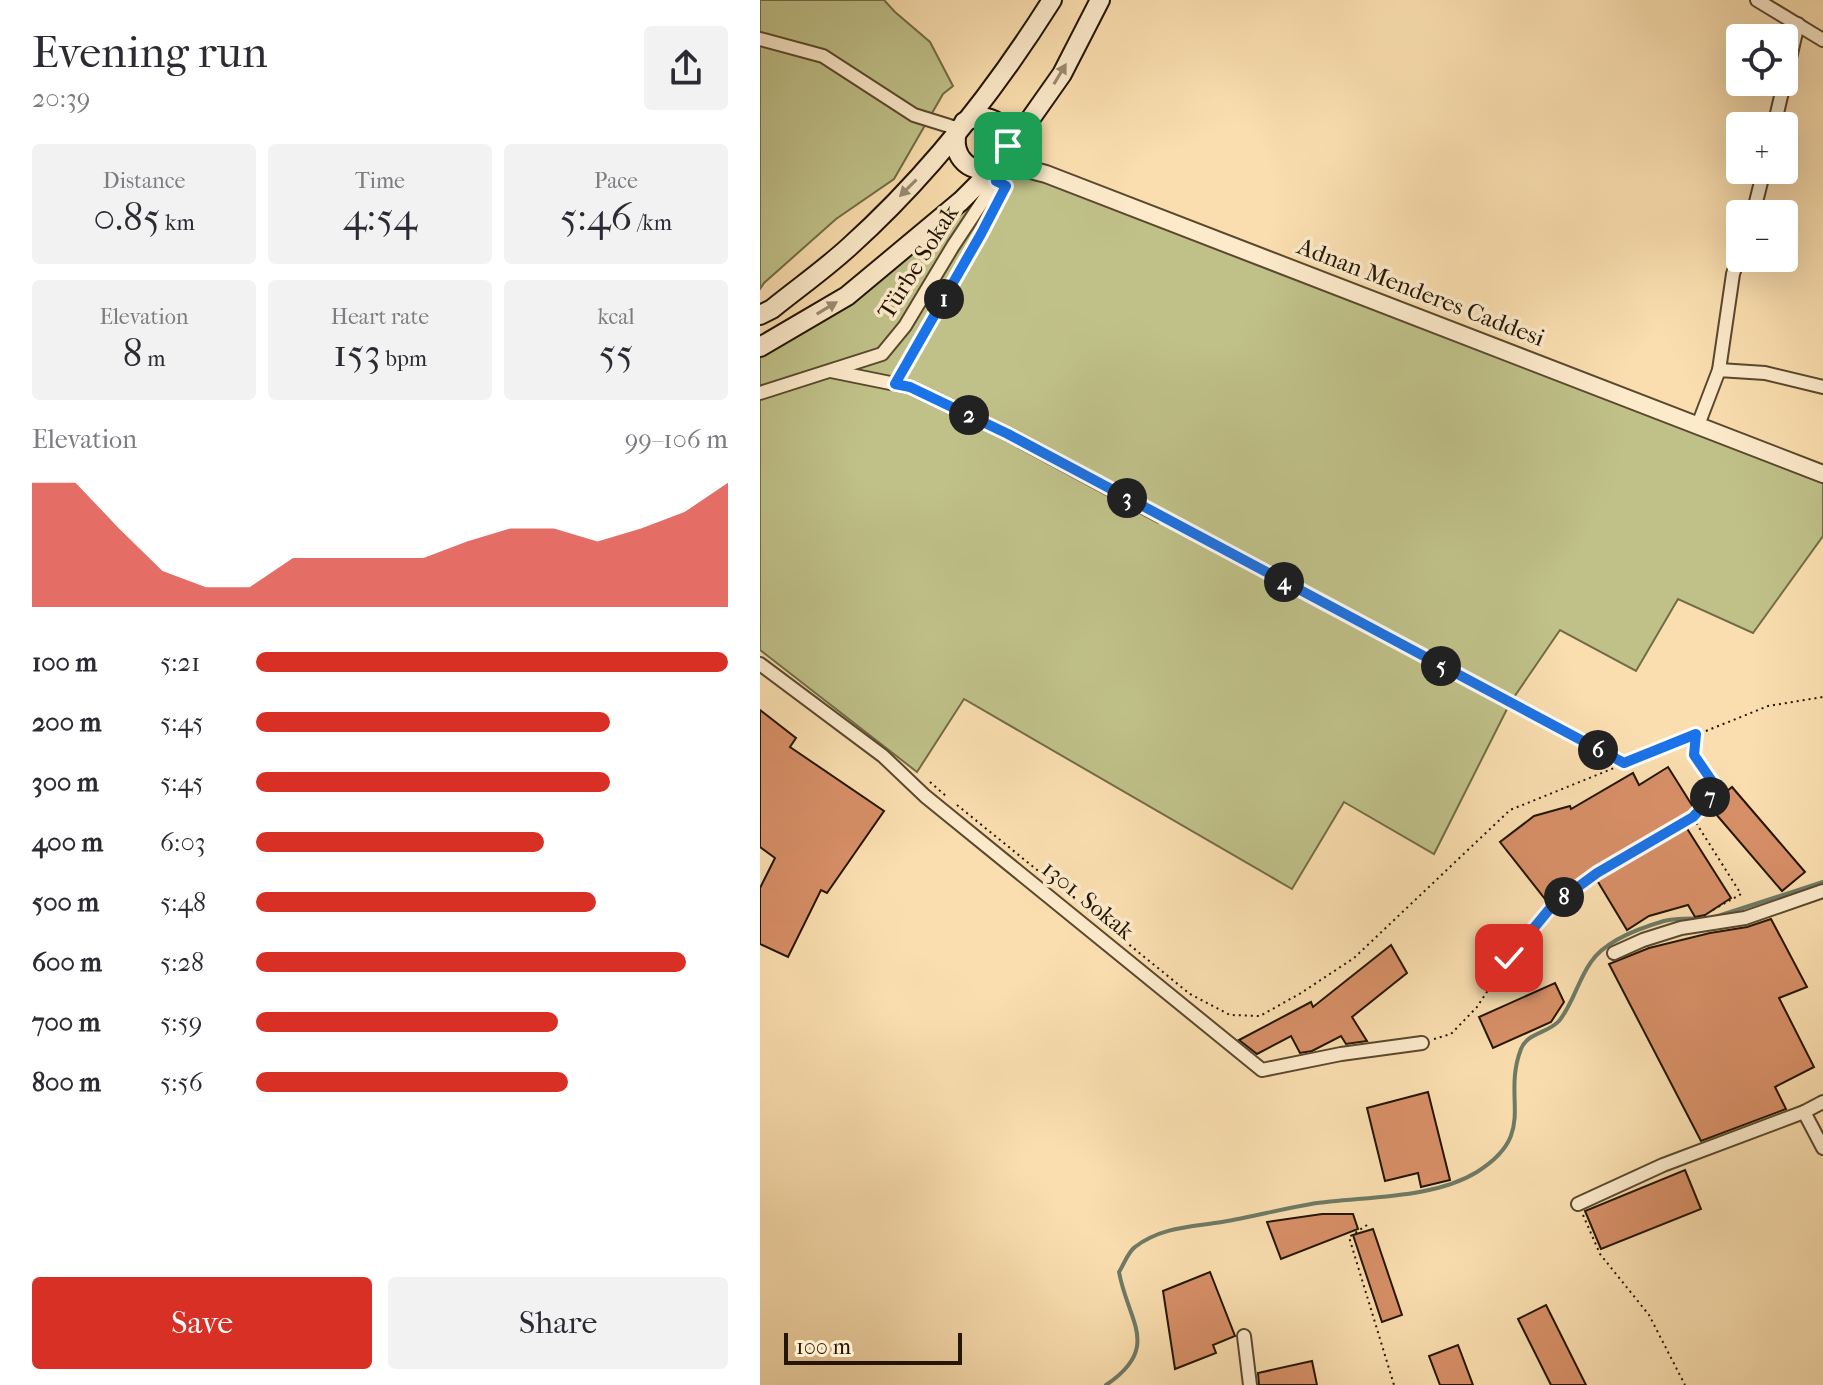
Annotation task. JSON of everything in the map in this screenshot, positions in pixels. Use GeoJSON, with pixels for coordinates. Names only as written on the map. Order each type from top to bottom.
{"type":"FeatureCollection","features":[{"type":"Feature","properties":{"kind":"main road"},"geometry":{"type":"LineString","coordinates":[[760,315],[772,309],[849,247],[925,170],[1024,45],[1052,0]]}},
{"type":"Feature","properties":{"kind":"main road"},"geometry":{"type":"LineString","coordinates":[[760,347],[847,296],[961,201],[1003,158],[1062,74],[1100,0]]}},
{"type":"Feature","properties":{"kind":"main road"},"geometry":{"type":"LineString","coordinates":[[980,116],[997,121],[1007,136],[1003,158],[984,170],[968,166],[957,153],[955,137],[961,125],[980,116]]}},
{"type":"Feature","properties":{"kind":"street"},"geometry":{"type":"LineString","coordinates":[[1757,0],[1823,40]]}},
{"type":"Feature","properties":{"kind":"street"},"geometry":{"type":"LineString","coordinates":[[760,39],[823,56],[914,115],[961,125]]}},
{"type":"Feature","properties":{"kind":"street","name":"Türbe Sokak"},"geometry":{"type":"LineString","coordinates":[[760,393],[882,354],[905,326],[996,181],[1003,158]]}},
{"type":"Feature","properties":{"kind":"street","name":"Adnan Menderes Caddesi"},"geometry":{"type":"LineString","coordinates":[[1003,158],[1823,474]]}},
{"type":"Feature","properties":{"kind":"street"},"geometry":{"type":"LineString","coordinates":[[1698,425],[1719,370],[1734,272]]}},
{"type":"Feature","properties":{"kind":"street"},"geometry":{"type":"LineString","coordinates":[[1719,370],[1765,373],[1823,387]]}},
{"type":"Feature","properties":{"kind":"street"},"geometry":{"type":"LineString","coordinates":[[831,371],[910,387],[1008,434],[1160,516]]}},
{"type":"Feature","properties":{"kind":"street","name":"1301. Sokak"},"geometry":{"type":"LineString","coordinates":[[760,664],[883,756],[925,796],[1262,1070],[1341,1054],[1422,1043]]}},
{"type":"Feature","properties":{"kind":"street"},"geometry":{"type":"LineString","coordinates":[[1614,953],[1681,928],[1745,918],[1823,891]]}},
{"type":"Feature","properties":{"kind":"street"},"geometry":{"type":"LineString","coordinates":[[1578,1204],[1663,1165],[1823,1102]]}},
{"type":"Feature","properties":{"kind":"street"},"geometry":{"type":"LineString","coordinates":[[1804,1112],[1823,1148]]}},
{"type":"Feature","properties":{"kind":"street"},"geometry":{"type":"LineString","coordinates":[[1244,1336],[1250,1385]]}},
{"type":"Feature","properties":{"kind":"path"},"geometry":{"type":"LineString","coordinates":[[895,384],[1000,198]]}},
{"type":"Feature","properties":{"kind":"path"},"geometry":{"type":"LineString","coordinates":[[1160,516],[1624,763]]}},
{"type":"Feature","properties":{"kind":"path"},"geometry":{"type":"LineString","coordinates":[[928,781],[1190,994],[1230,1015],[1260,1016],[1354,958],[1510,810],[1768,706],[1823,697]]}},
{"type":"Feature","properties":{"kind":"path"},"geometry":{"type":"LineString","coordinates":[[1422,1043],[1451,1034],[1477,1007],[1509,958],[1552,906],[1597,873],[1693,817],[1707,802],[1716,787],[1694,755],[1696,734]]}},
{"type":"Feature","properties":{"kind":"path"},"geometry":{"type":"LineString","coordinates":[[1693,817],[1741,894],[1709,913],[1713,923]]}},
{"type":"Feature","properties":{"kind":"path"},"geometry":{"type":"LineString","coordinates":[[1578,1204],[1600,1254],[1649,1315],[1685,1385]]}},
{"type":"Feature","properties":{"kind":"path"},"geometry":{"type":"LineString","coordinates":[[1367,1225],[1349,1237],[1394,1385]]}},
{"type":"Feature","properties":{"kind":"green space"},"geometry":{"type":"Polygon","coordinates":[[[760,0],[884,0],[930,42],[953,86],[943,94],[894,179],[836,219],[760,289],[760,0]]]}},
{"type":"Feature","properties":{"kind":"green space"},"geometry":{"type":"Polygon","coordinates":[[[1000,162],[1823,483],[1823,536],[1753,633],[1678,599],[1636,671],[1560,630],[1510,703],[1434,854],[1344,802],[1292,889],[964,699],[917,772],[760,650],[760,348],[812,326],[1000,162]]]}},
{"type":"Feature","properties":{"kind":"building"},"geometry":{"type":"Polygon","coordinates":[[[760,710],[796,738],[790,747],[884,811],[827,893],[821,890],[788,957],[760,944],[760,888],[775,858],[760,847],[760,710]]]}},
{"type":"Feature","properties":{"kind":"building"},"geometry":{"type":"Polygon","coordinates":[[[1668,767],[1695,810],[1681,819],[1731,898],[1705,915],[1695,917],[1688,905],[1649,916],[1627,930],[1592,872],[1549,904],[1500,842],[1534,816],[1570,806],[1571,809],[1633,773],[1639,785],[1668,767]]]}},
{"type":"Feature","properties":{"kind":"building"},"geometry":{"type":"Polygon","coordinates":[[[1732,787],[1805,872],[1782,891],[1709,806],[1732,787]]]}},
{"type":"Feature","properties":{"kind":"building"},"geometry":{"type":"Polygon","coordinates":[[[1771,919],[1807,987],[1779,998],[1814,1067],[1775,1087],[1786,1109],[1701,1141],[1609,964],[1649,948],[1771,919]]]}},
{"type":"Feature","properties":{"kind":"building"},"geometry":{"type":"Polygon","coordinates":[[[1391,945],[1407,973],[1352,1017],[1367,1041],[1346,1044],[1341,1036],[1312,1051],[1300,1053],[1291,1036],[1257,1054],[1239,1040],[1311,1002],[1313,1007],[1391,945]]]}},
{"type":"Feature","properties":{"kind":"building"},"geometry":{"type":"Polygon","coordinates":[[[1555,983],[1564,1002],[1551,1022],[1493,1048],[1479,1017],[1555,983]]]}},
{"type":"Feature","properties":{"kind":"building"},"geometry":{"type":"Polygon","coordinates":[[[1428,1092],[1450,1180],[1421,1187],[1418,1173],[1385,1181],[1367,1108],[1428,1092]]]}},
{"type":"Feature","properties":{"kind":"building"},"geometry":{"type":"Polygon","coordinates":[[[1685,1170],[1701,1209],[1601,1249],[1585,1211],[1685,1170]]]}},
{"type":"Feature","properties":{"kind":"building"},"geometry":{"type":"Polygon","coordinates":[[[1322,1214],[1353,1214],[1358,1229],[1281,1259],[1267,1222],[1322,1214]]]}},
{"type":"Feature","properties":{"kind":"building"},"geometry":{"type":"Polygon","coordinates":[[[1373,1229],[1402,1315],[1382,1322],[1353,1235],[1373,1229]]]}},
{"type":"Feature","properties":{"kind":"building"},"geometry":{"type":"Polygon","coordinates":[[[1210,1272],[1235,1336],[1213,1345],[1216,1353],[1175,1369],[1163,1291],[1210,1272]]]}},
{"type":"Feature","properties":{"kind":"building"},"geometry":{"type":"Polygon","coordinates":[[[1546,1305],[1586,1385],[1551,1385],[1518,1319],[1546,1305]]]}},
{"type":"Feature","properties":{"kind":"building"},"geometry":{"type":"Polygon","coordinates":[[[1458,1345],[1473,1385],[1440,1385],[1429,1356],[1458,1345]]]}},
{"type":"Feature","properties":{"kind":"building"},"geometry":{"type":"Polygon","coordinates":[[[1312,1361],[1317,1385],[1259,1385],[1258,1373],[1312,1361]]]}},
{"type":"Feature","properties":{"kind":"waterway"},"geometry":{"type":"LineString","coordinates":[[1715,917],[1823,882]]}},
{"type":"Feature","properties":{"kind":"waterway"},"geometry":{"type":"LineString","coordinates":[[1106,1385],[1123,1371],[1137,1346],[1134,1320],[1119,1272],[1135,1247],[1155,1235],[1177,1229],[1311,1204],[1418,1192],[1439,1188],[1477,1172],[1496,1158],[1513,1130],[1514,1085],[1521,1049],[1533,1036],[1559,1021],[1597,954],[1624,936],[1664,921],[1706,918]]}},
{"type":"Feature","properties":{"kind":"route"},"geometry":{"type":"LineString","coordinates":[[1008,146],[996,181],[1006,186],[895,384],[910,387],[1008,434],[1624,763],[1696,734],[1694,755],[1716,787],[1707,802],[1693,817],[1597,873],[1552,906],[1509,958]]}}]}
